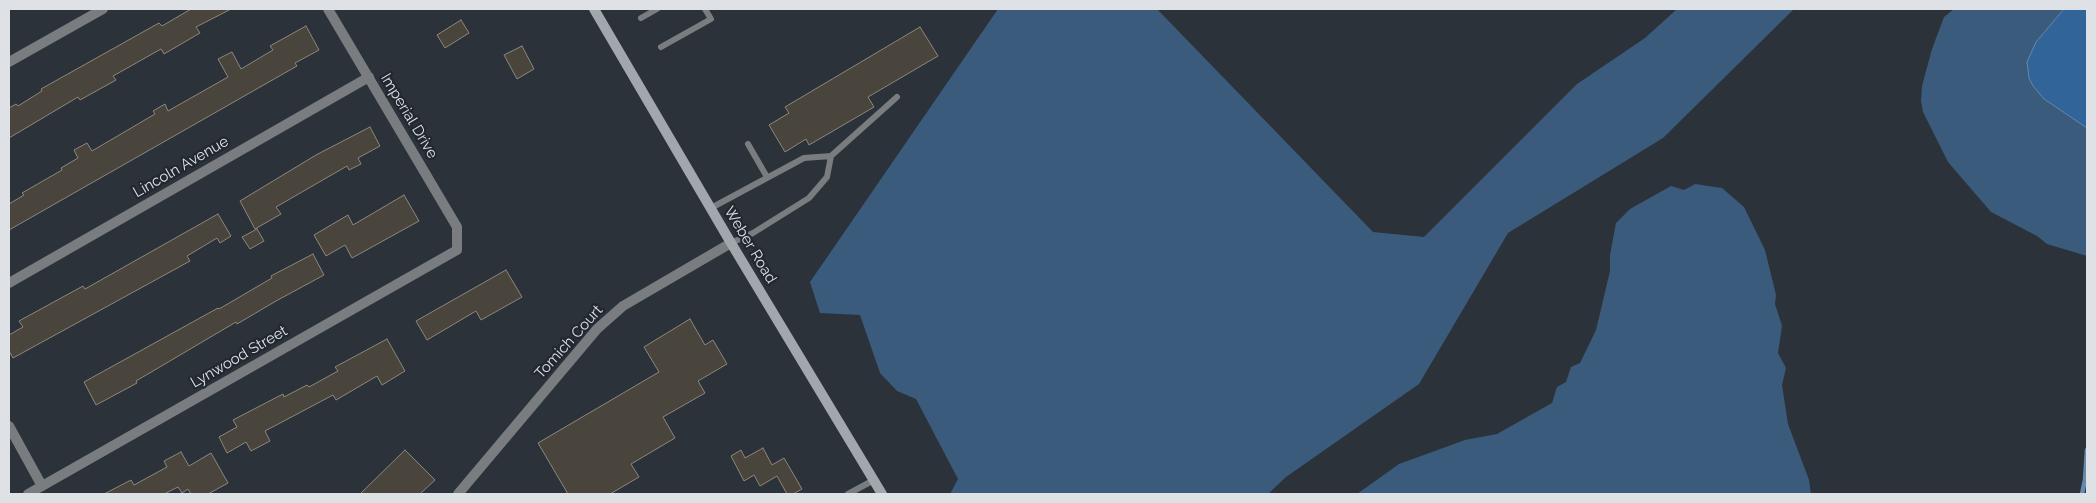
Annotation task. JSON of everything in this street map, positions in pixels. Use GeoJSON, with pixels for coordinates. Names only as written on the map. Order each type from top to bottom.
{"type":"FeatureCollection","features":[{"type":"Feature","properties":{"kind":"main road","name":"Weber Road"},"geometry":{"type":"LineString","coordinates":[[594,9],[882,494]]}},
{"type":"Feature","properties":{"kind":"street"},"geometry":{"type":"LineString","coordinates":[[9,62],[103,9]]}},
{"type":"Feature","properties":{"kind":"street","name":"Imperial Drive"},"geometry":{"type":"LineString","coordinates":[[328,9],[457,227],[458,241]]}},
{"type":"Feature","properties":{"kind":"street","name":"Lincoln Avenue"},"geometry":{"type":"LineString","coordinates":[[9,283],[369,77]]}},
{"type":"Feature","properties":{"kind":"street","name":"Lynwood Street"},"geometry":{"type":"LineString","coordinates":[[28,494],[457,250],[458,241]]}},
{"type":"Feature","properties":{"kind":"street","name":"Tomich Court"},"geometry":{"type":"LineString","coordinates":[[458,494],[597,329],[623,306],[731,242]]}},
{"type":"Feature","properties":{"kind":"street"},"geometry":{"type":"LineString","coordinates":[[9,426],[42,486]]}},
{"type":"Feature","properties":{"kind":"lane"},"geometry":{"type":"LineString","coordinates":[[641,18],[656,9]]}},
{"type":"Feature","properties":{"kind":"lane"},"geometry":{"type":"LineString","coordinates":[[661,47],[711,19],[705,9]]}},
{"type":"Feature","properties":{"kind":"lane"},"geometry":{"type":"LineString","coordinates":[[731,242],[753,233],[809,198],[827,177],[831,156],[897,97]]}},
{"type":"Feature","properties":{"kind":"lane"},"geometry":{"type":"LineString","coordinates":[[748,144],[766,177]]}},
{"type":"Feature","properties":{"kind":"lane"},"geometry":{"type":"LineString","coordinates":[[711,208],[804,158],[831,156]]}},
{"type":"Feature","properties":{"kind":"lane"},"geometry":{"type":"LineString","coordinates":[[848,494],[874,480]]}},
{"type":"Feature","properties":{"kind":"shaded area"},"geometry":{"type":"Polygon","coordinates":[[[998,9],[1157,9],[1373,232],[1424,237],[1577,84],[1645,38],[1677,9],[1794,9],[1663,138],[1508,233],[1419,384],[1286,477],[1268,494],[950,494],[958,479],[916,399],[897,391],[880,373],[860,315],[820,313],[810,282],[998,9]]]}},
{"type":"Feature","properties":{"kind":"shaded area"},"geometry":{"type":"Polygon","coordinates":[[[1954,9],[2064,9],[2036,42],[2027,63],[2029,78],[2044,99],[2087,128],[2087,256],[2047,244],[2037,236],[1991,212],[1948,162],[1923,112],[1921,101],[1922,86],[1932,49],[1944,17],[1954,9]]]}},
{"type":"Feature","properties":{"kind":"shaded area"},"geometry":{"type":"Polygon","coordinates":[[[2064,9],[2087,9],[2087,128],[2044,99],[2029,78],[2027,62],[2036,42],[2064,9]]]}},
{"type":"Feature","properties":{"kind":"shaded area"},"geometry":{"type":"Polygon","coordinates":[[[1695,184],[1722,188],[1744,207],[1765,250],[1776,295],[1775,304],[1782,326],[1778,353],[1786,368],[1782,385],[1788,424],[1809,480],[1811,494],[1357,494],[1399,464],[1465,440],[1497,434],[1552,403],[1557,387],[1566,382],[1571,367],[1580,363],[1596,330],[1610,271],[1610,255],[1616,223],[1630,209],[1671,186],[1684,190],[1695,184]]]}},
{"type":"Feature","properties":{"kind":"building"},"geometry":{"type":"Polygon","coordinates":[[[191,9],[231,9],[196,27],[200,33],[164,54],[161,49],[113,76],[116,80],[80,100],[78,97],[9,138],[9,108],[16,104],[18,106],[42,91],[41,89],[159,23],[162,26],[191,9]]]}},
{"type":"Feature","properties":{"kind":"building"},"geometry":{"type":"Polygon","coordinates":[[[461,20],[469,33],[445,48],[437,35],[461,20]]]}},
{"type":"Feature","properties":{"kind":"building"},"geometry":{"type":"Polygon","coordinates":[[[306,26],[319,50],[295,63],[297,66],[9,230],[9,204],[24,195],[22,193],[62,170],[61,168],[78,158],[74,150],[87,143],[92,151],[155,114],[153,111],[165,104],[168,111],[228,77],[218,59],[232,52],[241,69],[273,50],[270,46],[306,26]]]}},
{"type":"Feature","properties":{"kind":"building"},"geometry":{"type":"Polygon","coordinates":[[[920,27],[938,56],[868,97],[874,107],[809,145],[806,139],[785,152],[769,125],[789,113],[785,107],[920,27]]]}},
{"type":"Feature","properties":{"kind":"building"},"geometry":{"type":"Polygon","coordinates":[[[522,46],[534,69],[517,79],[504,55],[522,46]]]}},
{"type":"Feature","properties":{"kind":"building"},"geometry":{"type":"Polygon","coordinates":[[[370,127],[380,146],[358,158],[361,164],[349,170],[347,166],[276,207],[281,214],[255,229],[240,201],[316,155],[370,127]]]}},
{"type":"Feature","properties":{"kind":"building"},"geometry":{"type":"Polygon","coordinates":[[[404,195],[419,221],[352,258],[345,245],[326,256],[314,235],[348,215],[353,225],[404,195]]]}},
{"type":"Feature","properties":{"kind":"building"},"geometry":{"type":"Polygon","coordinates":[[[218,214],[231,236],[220,243],[217,238],[187,256],[190,261],[13,358],[9,351],[9,335],[23,327],[19,321],[83,286],[85,289],[218,214]]]}},
{"type":"Feature","properties":{"kind":"building"},"geometry":{"type":"Polygon","coordinates":[[[257,229],[264,241],[250,249],[242,237],[257,229]]]}},
{"type":"Feature","properties":{"kind":"building"},"geometry":{"type":"Polygon","coordinates":[[[313,254],[324,275],[237,324],[236,322],[136,381],[137,383],[96,405],[84,382],[219,309],[272,278],[271,276],[313,254]]]}},
{"type":"Feature","properties":{"kind":"building"},"geometry":{"type":"Polygon","coordinates":[[[506,270],[522,297],[481,320],[476,311],[427,340],[416,321],[506,270]]]}},
{"type":"Feature","properties":{"kind":"building"},"geometry":{"type":"Polygon","coordinates":[[[690,319],[705,345],[713,340],[727,364],[698,381],[705,393],[663,417],[675,438],[631,464],[639,477],[610,494],[568,494],[538,443],[659,372],[644,347],[690,319]]]}},
{"type":"Feature","properties":{"kind":"building"},"geometry":{"type":"Polygon","coordinates":[[[387,339],[405,371],[382,385],[377,376],[336,400],[333,395],[265,431],[270,441],[251,451],[246,442],[227,453],[219,437],[237,427],[233,420],[283,394],[284,397],[307,385],[309,387],[338,371],[335,367],[387,339]]]}},
{"type":"Feature","properties":{"kind":"building"},"geometry":{"type":"Polygon","coordinates":[[[763,448],[772,465],[784,458],[802,489],[793,494],[787,494],[777,476],[760,486],[754,475],[744,481],[731,456],[741,450],[745,458],[763,448]]]}},
{"type":"Feature","properties":{"kind":"building"},"geometry":{"type":"Polygon","coordinates":[[[405,450],[435,480],[420,494],[360,494],[405,450]]]}},
{"type":"Feature","properties":{"kind":"building"},"geometry":{"type":"Polygon","coordinates":[[[181,452],[189,466],[211,453],[228,483],[208,494],[191,494],[188,489],[182,493],[178,487],[164,494],[104,494],[131,480],[134,485],[167,467],[164,461],[181,452]]]}},
{"type":"Feature","properties":{"kind":"waterway"},"geometry":{"type":"LineString","coordinates":[[2082,494],[2087,450]]}}]}
